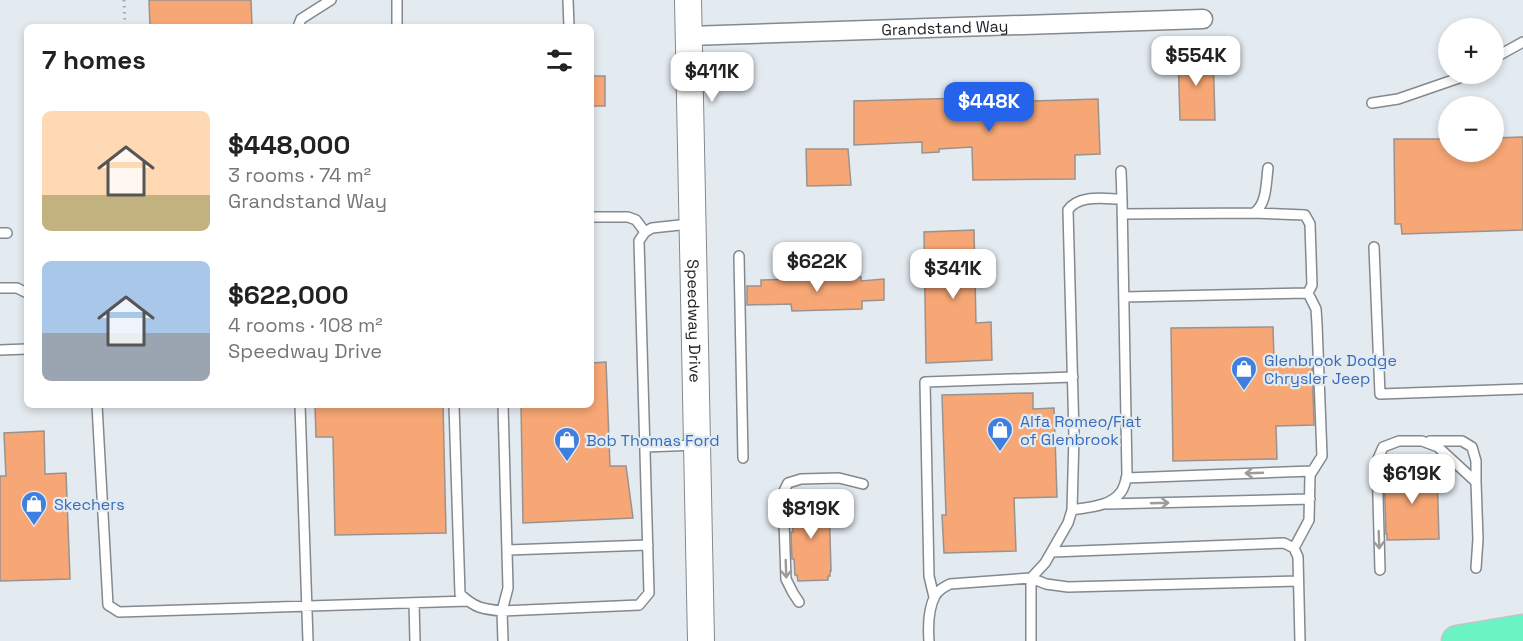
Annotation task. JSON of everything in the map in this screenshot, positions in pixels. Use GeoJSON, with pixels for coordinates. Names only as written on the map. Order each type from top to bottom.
{"type":"FeatureCollection","features":[{"type":"Feature","properties":{"kind":"highway"},"geometry":{"type":"LineString","coordinates":[[1457,641],[1523,630]]}},
{"type":"Feature","properties":{"kind":"main road","name":"Speedway Drive"},"geometry":{"type":"LineString","coordinates":[[688,0],[701,641]]}},
{"type":"Feature","properties":{"kind":"street","name":"Grandstand Way"},"geometry":{"type":"LineString","coordinates":[[689,36],[1203,20]]}},
{"type":"Feature","properties":{"kind":"lane"},"geometry":{"type":"LineString","coordinates":[[299,24],[301,19],[331,0]]}},
{"type":"Feature","properties":{"kind":"lane"},"geometry":{"type":"LineString","coordinates":[[397,0],[397,24]]}},
{"type":"Feature","properties":{"kind":"lane"},"geometry":{"type":"LineString","coordinates":[[568,0],[568,24]]}},
{"type":"Feature","properties":{"kind":"lane"},"geometry":{"type":"LineString","coordinates":[[1504,52],[1523,42]]}},
{"type":"Feature","properties":{"kind":"lane"},"geometry":{"type":"LineString","coordinates":[[1372,103],[1398,99],[1442,84]]}},
{"type":"Feature","properties":{"kind":"lane"},"geometry":{"type":"LineString","coordinates":[[1254,213],[1260,208],[1266,191],[1268,168]]}},
{"type":"Feature","properties":{"kind":"lane"},"geometry":{"type":"LineString","coordinates":[[1101,505],[1114,500],[1122,491],[1127,475],[1121,171]]}},
{"type":"Feature","properties":{"kind":"lane"},"geometry":{"type":"LineString","coordinates":[[1031,641],[1031,578],[1052,552],[1068,523],[1072,510],[1074,436],[1068,210],[1072,204],[1084,200],[1122,199]]}},
{"type":"Feature","properties":{"kind":"lane"},"geometry":{"type":"LineString","coordinates":[[1122,214],[1305,215],[1310,224],[1312,285],[1308,292]]}},
{"type":"Feature","properties":{"kind":"lane"},"geometry":{"type":"LineString","coordinates":[[594,217],[628,217],[636,220],[645,232]]}},
{"type":"Feature","properties":{"kind":"lane"},"geometry":{"type":"LineString","coordinates":[[454,408],[460,594],[482,609],[502,611],[639,604],[649,593],[639,241],[645,232],[652,228],[692,224]]}},
{"type":"Feature","properties":{"kind":"lane"},"geometry":{"type":"LineString","coordinates":[[1374,247],[1380,394],[1523,389]]}},
{"type":"Feature","properties":{"kind":"lane"},"geometry":{"type":"LineString","coordinates":[[739,256],[743,458]]}},
{"type":"Feature","properties":{"kind":"lane"},"geometry":{"type":"LineString","coordinates":[[0,288],[17,288],[24,291]]}},
{"type":"Feature","properties":{"kind":"lane"},"geometry":{"type":"LineString","coordinates":[[1124,297],[1308,292]]}},
{"type":"Feature","properties":{"kind":"lane"},"geometry":{"type":"LineString","coordinates":[[1294,548],[1309,520],[1310,475],[1322,456],[1316,309],[1308,292]]}},
{"type":"Feature","properties":{"kind":"lane"},"geometry":{"type":"LineString","coordinates":[[0,350],[24,349]]}},
{"type":"Feature","properties":{"kind":"lane"},"geometry":{"type":"LineString","coordinates":[[934,597],[929,576],[925,382],[1072,377]]}},
{"type":"Feature","properties":{"kind":"lane"},"geometry":{"type":"LineString","coordinates":[[97,408],[108,605],[119,612],[468,601]]}},
{"type":"Feature","properties":{"kind":"lane"},"geometry":{"type":"LineString","coordinates":[[300,408],[308,641]]}},
{"type":"Feature","properties":{"kind":"lane"},"geometry":{"type":"LineString","coordinates":[[503,408],[508,588],[502,611],[503,641]]}},
{"type":"Feature","properties":{"kind":"lane"},"geometry":{"type":"LineString","coordinates":[[1380,570],[1377,461],[1383,447],[1399,441],[1462,441],[1472,447],[1476,461],[1478,539],[1476,568]]}},
{"type":"Feature","properties":{"kind":"lane"},"geometry":{"type":"LineString","coordinates":[[1422,441],[1438,447],[1476,482]]}},
{"type":"Feature","properties":{"kind":"lane"},"geometry":{"type":"LineString","coordinates":[[645,447],[698,445]]}},
{"type":"Feature","properties":{"kind":"lane"},"geometry":{"type":"LineString","coordinates":[[1126,478],[1312,471]]}},
{"type":"Feature","properties":{"kind":"lane"},"geometry":{"type":"LineString","coordinates":[[799,602],[786,579],[783,493],[788,483],[801,479],[839,478],[863,484]]}},
{"type":"Feature","properties":{"kind":"lane"},"geometry":{"type":"LineString","coordinates":[[1072,510],[1101,505],[1310,499]]}},
{"type":"Feature","properties":{"kind":"lane"},"geometry":{"type":"LineString","coordinates":[[1052,552],[1284,543],[1294,548],[1298,557],[1300,641]]}},
{"type":"Feature","properties":{"kind":"lane"},"geometry":{"type":"LineString","coordinates":[[507,550],[648,545]]}},
{"type":"Feature","properties":{"kind":"lane"},"geometry":{"type":"LineString","coordinates":[[929,641],[928,624],[934,597],[939,590],[950,584],[1031,578],[1046,584],[1068,587],[1298,581]]}},
{"type":"Feature","properties":{"kind":"lane"},"geometry":{"type":"LineString","coordinates":[[414,603],[415,641]]}},
{"type":"Feature","properties":{"kind":"path"},"geometry":{"type":"LineString","coordinates":[[124,0],[124,24]]}},
{"type":"Feature","properties":{"kind":"building"},"geometry":{"type":"Polygon","coordinates":[[[149,0],[251,0],[252,24],[150,24],[149,0]]]}},
{"type":"Feature","properties":{"kind":"building"},"geometry":{"type":"Polygon","coordinates":[[[1178,53],[1213,53],[1215,120],[1180,120],[1178,53]]]}},
{"type":"Feature","properties":{"kind":"building"},"geometry":{"type":"Polygon","coordinates":[[[594,76],[605,76],[605,106],[594,106],[594,76]]]}},
{"type":"Feature","properties":{"kind":"building"},"geometry":{"type":"Polygon","coordinates":[[[964,98],[964,103],[1098,99],[1100,154],[1075,155],[1075,179],[973,180],[972,147],[939,149],[939,152],[922,153],[922,142],[854,145],[854,101],[964,98]]]}},
{"type":"Feature","properties":{"kind":"building"},"geometry":{"type":"Polygon","coordinates":[[[1523,137],[1523,230],[1402,234],[1401,224],[1395,224],[1394,139],[1438,139],[1438,162],[1504,162],[1504,138],[1523,137]]]}},
{"type":"Feature","properties":{"kind":"building"},"geometry":{"type":"Polygon","coordinates":[[[806,149],[848,149],[851,185],[807,186],[806,149]]]}},
{"type":"Feature","properties":{"kind":"building"},"geometry":{"type":"Polygon","coordinates":[[[974,230],[976,323],[991,322],[992,360],[926,363],[924,232],[974,230]]]}},
{"type":"Feature","properties":{"kind":"building"},"geometry":{"type":"Polygon","coordinates":[[[861,277],[861,281],[884,279],[884,300],[862,301],[862,309],[792,311],[791,304],[747,305],[747,286],[761,286],[761,280],[861,277]]]}},
{"type":"Feature","properties":{"kind":"building","name":"Glenbrook Dodge Chrysler Jeep"},"geometry":{"type":"Polygon","coordinates":[[[1273,327],[1274,359],[1312,358],[1314,425],[1276,426],[1277,459],[1173,461],[1171,328],[1273,327]]]}},
{"type":"Feature","properties":{"kind":"building"},"geometry":{"type":"Polygon","coordinates":[[[606,362],[610,466],[626,466],[633,518],[523,523],[521,408],[594,408],[594,363],[606,362]]]}},
{"type":"Feature","properties":{"kind":"building","name":"Alfa Romeo/Fiat of Glenbrook"},"geometry":{"type":"Polygon","coordinates":[[[1033,393],[1033,409],[1054,408],[1057,497],[1014,498],[1016,551],[944,553],[942,515],[946,515],[942,395],[1033,393]]]}},
{"type":"Feature","properties":{"kind":"building"},"geometry":{"type":"Polygon","coordinates":[[[315,408],[443,408],[446,533],[335,535],[333,437],[316,437],[315,408]]]}},
{"type":"Feature","properties":{"kind":"building","name":"Skechers"},"geometry":{"type":"Polygon","coordinates":[[[44,431],[45,474],[66,473],[70,579],[0,581],[0,476],[6,476],[4,433],[44,431]]]}},
{"type":"Feature","properties":{"kind":"building"},"geometry":{"type":"Polygon","coordinates":[[[1437,470],[1439,539],[1387,540],[1384,471],[1437,470]]]}},
{"type":"Feature","properties":{"kind":"building"},"geometry":{"type":"Polygon","coordinates":[[[829,500],[830,576],[828,580],[798,581],[795,575],[794,559],[792,559],[792,501],[829,500]]]}},
{"type":"Feature","properties":{"kind":"place","name":"Glenbrook Dodge Chrysler Jeep"},"geometry":{"type":"Point","coordinates":[1244,392]}},
{"type":"Feature","properties":{"kind":"place","name":"Alfa Romeo/Fiat of Glenbrook"},"geometry":{"type":"Point","coordinates":[1000,453]}},
{"type":"Feature","properties":{"kind":"place","name":"Bob Thomas Ford"},"geometry":{"type":"Point","coordinates":[567,463]}},
{"type":"Feature","properties":{"kind":"place","name":"Skechers"},"geometry":{"type":"Point","coordinates":[34,527]}}]}
